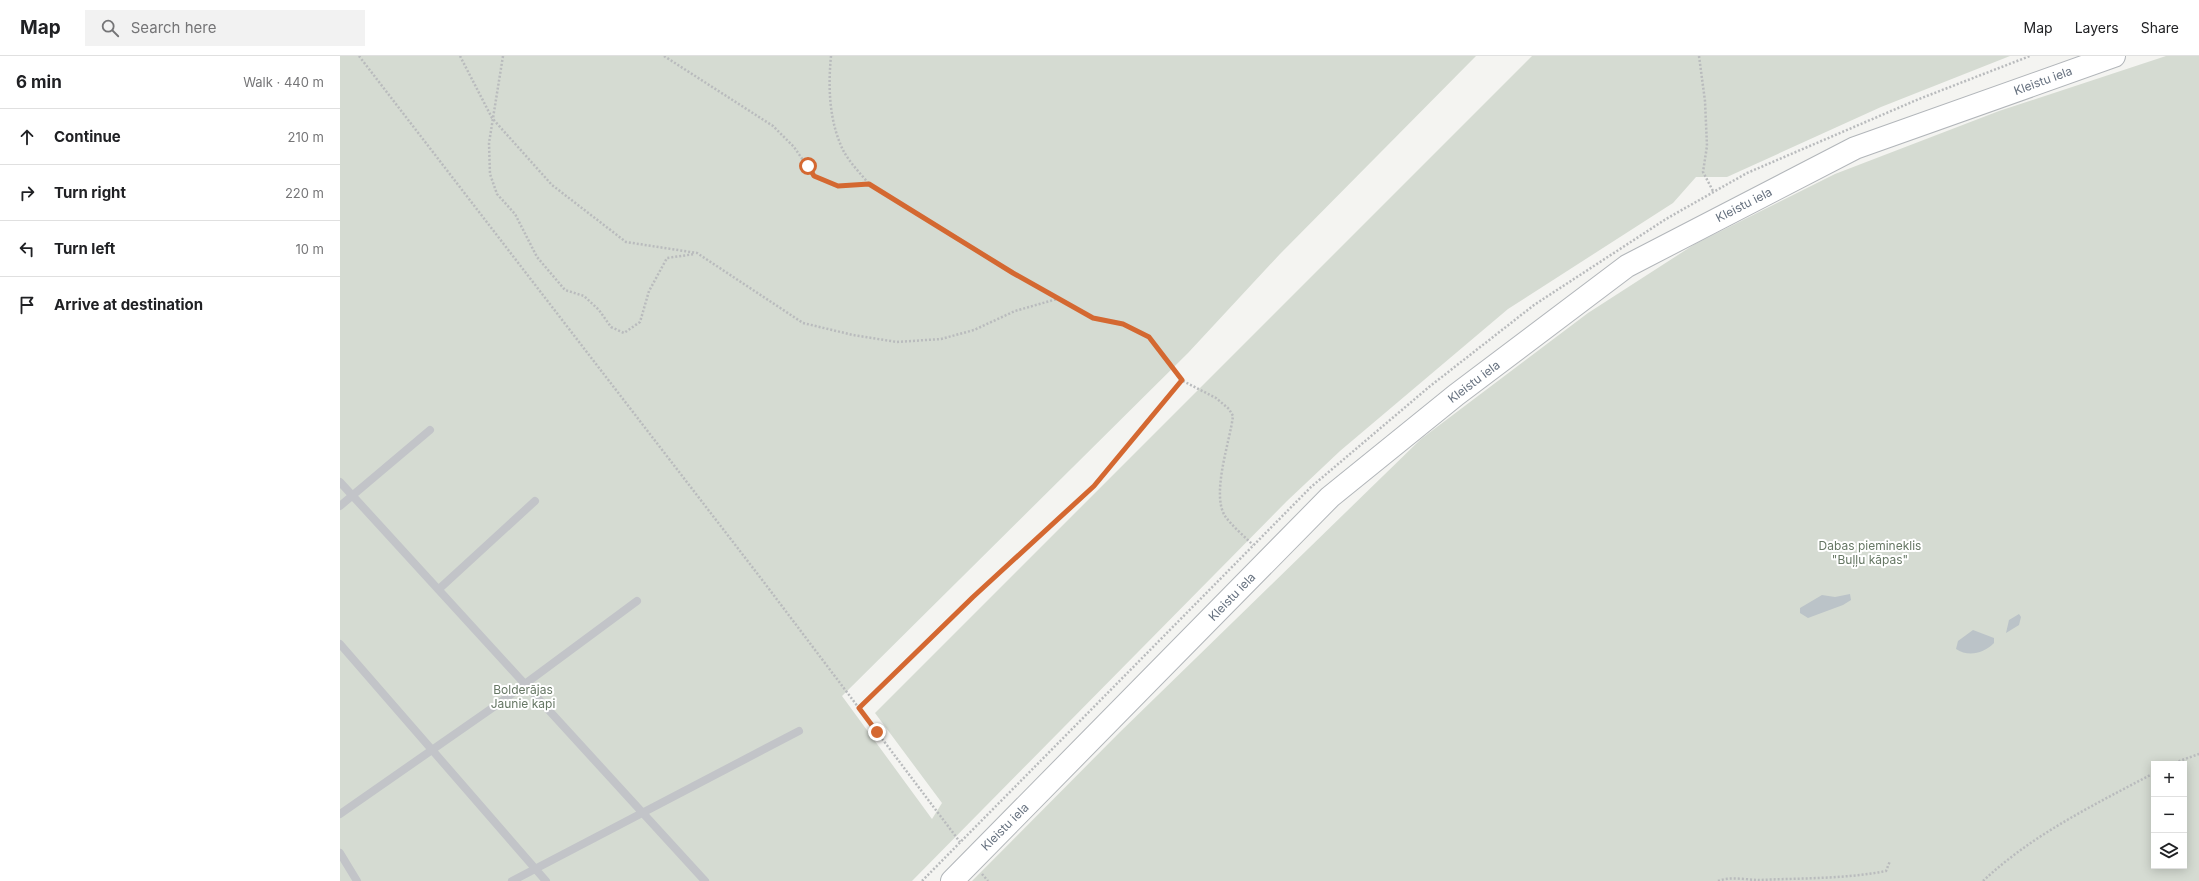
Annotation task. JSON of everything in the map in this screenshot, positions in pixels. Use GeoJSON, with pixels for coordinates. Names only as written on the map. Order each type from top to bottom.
{"type":"FeatureCollection","features":[{"type":"Feature","properties":{"kind":"main road","name":"Kleistu iela"},"geometry":{"type":"LineString","coordinates":[[952,881],[1330,497],[1456,395],[1627,266],[1855,148],[2114,56]]}},
{"type":"Feature","properties":{"kind":"lane"},"geometry":{"type":"LineString","coordinates":[[340,506],[430,430]]}},
{"type":"Feature","properties":{"kind":"lane"},"geometry":{"type":"LineString","coordinates":[[340,482],[705,881]]}},
{"type":"Feature","properties":{"kind":"lane"},"geometry":{"type":"LineString","coordinates":[[439,589],[535,502]]}},
{"type":"Feature","properties":{"kind":"lane"},"geometry":{"type":"LineString","coordinates":[[340,814],[498,704],[637,601]]}},
{"type":"Feature","properties":{"kind":"lane"},"geometry":{"type":"LineString","coordinates":[[340,644],[430,750],[546,881]]}},
{"type":"Feature","properties":{"kind":"lane"},"geometry":{"type":"LineString","coordinates":[[512,881],[800,731]]}},
{"type":"Feature","properties":{"kind":"lane"},"geometry":{"type":"LineString","coordinates":[[340,853],[357,881]]}},
{"type":"Feature","properties":{"kind":"path"},"geometry":{"type":"LineString","coordinates":[[359,56],[859,708],[960,843]]}},
{"type":"Feature","properties":{"kind":"path"},"geometry":{"type":"LineString","coordinates":[[460,56],[492,118],[552,185],[626,242],[697,253],[803,323],[853,335],[897,342],[942,339],[967,332],[1015,311],[1058,298]]}},
{"type":"Feature","properties":{"kind":"path"},"geometry":{"type":"LineString","coordinates":[[503,56],[489,143],[490,174],[497,194],[515,214],[537,257],[566,290],[584,296],[599,310],[611,327],[624,334],[640,322],[649,291],[667,258],[697,253]]}},
{"type":"Feature","properties":{"kind":"path"},"geometry":{"type":"LineString","coordinates":[[664,56],[773,126],[794,147],[814,176],[838,186],[869,184]]}},
{"type":"Feature","properties":{"kind":"path"},"geometry":{"type":"LineString","coordinates":[[831,56],[828,85],[834,122],[843,150],[869,184],[1093,318],[1123,324],[1149,337],[1182,380],[1216,398],[1229,408],[1233,416],[1222,474],[1220,498],[1225,515],[1253,545]]}},
{"type":"Feature","properties":{"kind":"path"},"geometry":{"type":"LineString","coordinates":[[1699,56],[1707,146],[1703,172],[1713,191]]}},
{"type":"Feature","properties":{"kind":"path"},"geometry":{"type":"LineString","coordinates":[[859,708],[973,597],[1094,486],[1182,380]]}},
{"type":"Feature","properties":{"kind":"path"},"geometry":{"type":"LineString","coordinates":[[2179,761],[2199,754]]}},
{"type":"Feature","properties":{"kind":"path"},"geometry":{"type":"LineString","coordinates":[[1983,881],[1998,867],[2048,830],[2151,775]]}},
{"type":"Feature","properties":{"kind":"path"},"geometry":{"type":"LineString","coordinates":[[1718,881],[1724,879],[1754,880],[1863,875],[1886,871],[1890,861]]}},
{"type":"Feature","properties":{"kind":"green space","name":"Bolderājas Jaunie kapi"},"geometry":{"type":"Polygon","coordinates":[[[340,56],[1476,56],[1280,254],[1188,353],[842,696],[932,819],[942,803],[875,713],[1532,56],[2010,56],[1881,107],[1727,177],[1696,177],[1673,203],[1508,309],[1340,451],[1287,501],[912,881],[340,881],[340,56]]]}},
{"type":"Feature","properties":{"kind":"green space","name":"Dabas piemineklis \"Buļļu kāpas\""},"geometry":{"type":"Polygon","coordinates":[[[2166,56],[2199,56],[2199,881],[972,881],[1120,732],[1421,439],[1588,313],[1695,244],[1835,174],[1999,111],[2166,56]]]}},
{"type":"Feature","properties":{"kind":"shaded area"},"geometry":{"type":"Polygon","coordinates":[[[1850,594],[1851,600],[1843,605],[1808,618],[1800,613],[1800,608],[1822,595],[1835,597],[1850,594]]]}},
{"type":"Feature","properties":{"kind":"shaded area"},"geometry":{"type":"Polygon","coordinates":[[[2019,614],[2021,617],[2019,625],[2006,633],[2009,620],[2019,614]]]}},
{"type":"Feature","properties":{"kind":"shaded area"},"geometry":{"type":"Polygon","coordinates":[[[1973,630],[1994,638],[1994,643],[1985,650],[1970,654],[1956,649],[1958,641],[1973,630]]]}},
{"type":"Feature","properties":{"kind":"route"},"geometry":{"type":"LineString","coordinates":[[808,166],[814,176],[838,186],[869,184],[909,207],[1013,273],[1093,318],[1123,324],[1149,337],[1182,380],[1094,486],[973,597],[859,708],[877,732]]}}]}
